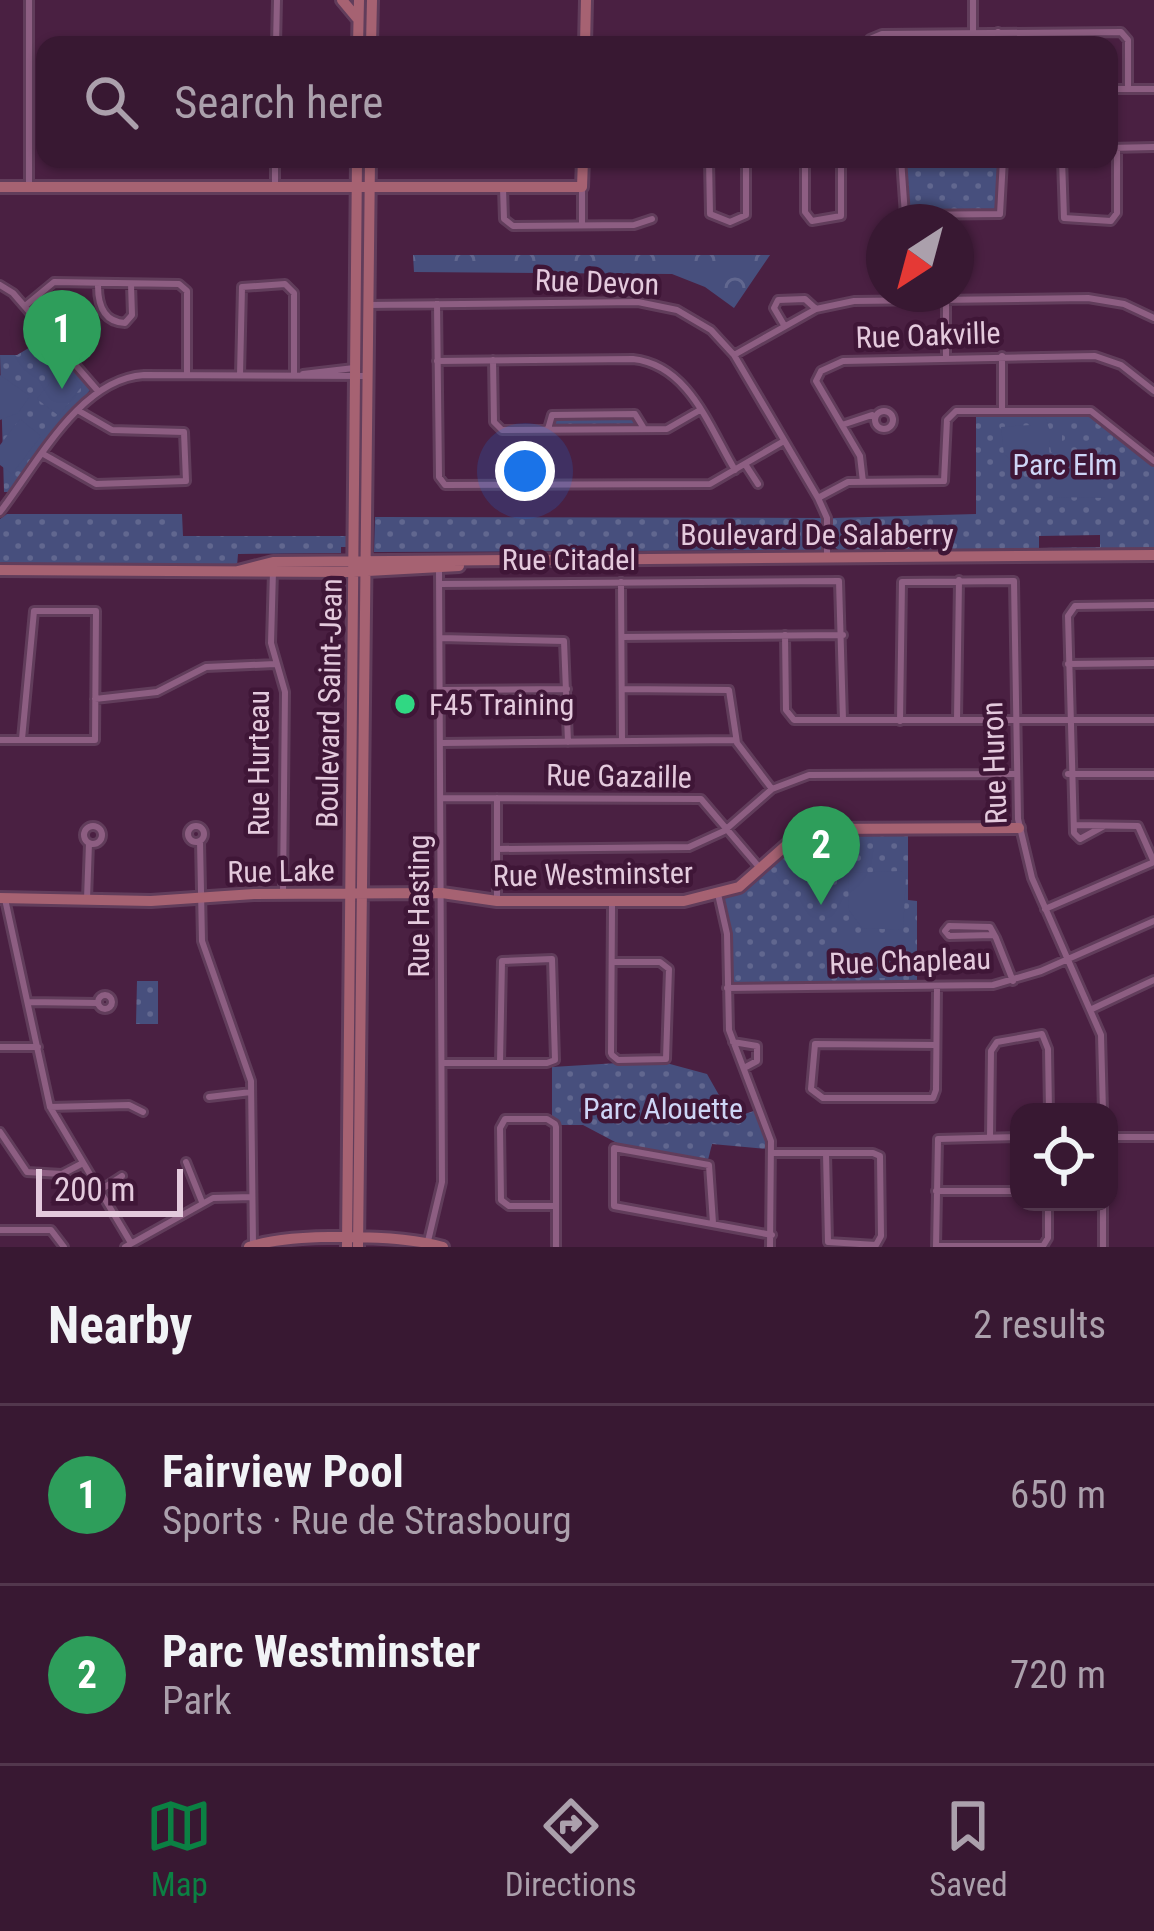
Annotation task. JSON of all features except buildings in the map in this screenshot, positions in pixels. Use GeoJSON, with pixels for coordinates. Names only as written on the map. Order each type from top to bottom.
{"type":"FeatureCollection","features":[{"type":"Feature","properties":{"kind":"street"},"geometry":{"type":"LineString","coordinates":[[28,187],[29,0]]}},
{"type":"Feature","properties":{"kind":"street"},"geometry":{"type":"LineString","coordinates":[[276,36],[277,0]]}},
{"type":"Feature","properties":{"kind":"street"},"geometry":{"type":"LineString","coordinates":[[342,0],[358,21]]}},
{"type":"Feature","properties":{"kind":"street"},"geometry":{"type":"LineString","coordinates":[[358,0],[358,36]]}},
{"type":"Feature","properties":{"kind":"street"},"geometry":{"type":"LineString","coordinates":[[372,0],[372,36]]}},
{"type":"Feature","properties":{"kind":"street"},"geometry":{"type":"LineString","coordinates":[[374,36],[384,0]]}},
{"type":"Feature","properties":{"kind":"street"},"geometry":{"type":"LineString","coordinates":[[585,36],[586,0]]}},
{"type":"Feature","properties":{"kind":"street"},"geometry":{"type":"LineString","coordinates":[[973,0],[973,33]]}},
{"type":"Feature","properties":{"kind":"street"},"geometry":{"type":"LineString","coordinates":[[897,36],[1124,33],[1128,89]]}},
{"type":"Feature","properties":{"kind":"street"},"geometry":{"type":"LineString","coordinates":[[1118,89],[1154,89]]}},
{"type":"Feature","properties":{"kind":"street"},"geometry":{"type":"LineString","coordinates":[[1118,148],[1154,147]]}},
{"type":"Feature","properties":{"kind":"street"},"geometry":{"type":"LineString","coordinates":[[275,168],[275,188]]}},
{"type":"Feature","properties":{"kind":"street","name":"Boulevard Saint-Jean"},"geometry":{"type":"LineString","coordinates":[[359,168],[364,189]]}},
{"type":"Feature","properties":{"kind":"street","name":"Boulevard Saint-Jean"},"geometry":{"type":"LineString","coordinates":[[356,894],[363,765],[360,567],[364,189],[368,168]]}},
{"type":"Feature","properties":{"kind":"street"},"geometry":{"type":"LineString","coordinates":[[582,224],[583,168]]}},
{"type":"Feature","properties":{"kind":"street"},"geometry":{"type":"LineString","coordinates":[[709,168],[710,214],[714,220],[730,222],[742,220],[746,213],[746,168]]}},
{"type":"Feature","properties":{"kind":"street"},"geometry":{"type":"LineString","coordinates":[[805,168],[805,212],[812,220],[841,216],[842,168]]}},
{"type":"Feature","properties":{"kind":"street"},"geometry":{"type":"LineString","coordinates":[[902,168],[905,215],[953,218],[1000,214],[1003,168]]}},
{"type":"Feature","properties":{"kind":"street"},"geometry":{"type":"LineString","coordinates":[[1062,168],[1064,218],[1111,220],[1117,213],[1114,168]]}},
{"type":"Feature","properties":{"kind":"street"},"geometry":{"type":"LineString","coordinates":[[0,187],[582,187]]}},
{"type":"Feature","properties":{"kind":"street"},"geometry":{"type":"LineString","coordinates":[[503,188],[508,224],[634,225],[652,219]]}},
{"type":"Feature","properties":{"kind":"street"},"geometry":{"type":"LineString","coordinates":[[25,306],[54,283],[179,284],[188,291],[187,375]]}},
{"type":"Feature","properties":{"kind":"street"},"geometry":{"type":"LineString","coordinates":[[98,286],[100,308],[111,320],[125,323],[132,316],[131,284]]}},
{"type":"Feature","properties":{"kind":"street"},"geometry":{"type":"LineString","coordinates":[[240,375],[242,287],[287,284],[294,291],[296,375]]}},
{"type":"Feature","properties":{"kind":"street"},"geometry":{"type":"LineString","coordinates":[[0,285],[25,306],[98,391]]}},
{"type":"Feature","properties":{"kind":"street"},"geometry":{"type":"LineString","coordinates":[[784,326],[774,308],[778,300],[805,299],[816,309]]}},
{"type":"Feature","properties":{"kind":"street"},"geometry":{"type":"LineString","coordinates":[[974,300],[1100,299],[1153,315]]}},
{"type":"Feature","properties":{"kind":"street"},"geometry":{"type":"LineString","coordinates":[[734,355],[816,309],[866,301]]}},
{"type":"Feature","properties":{"kind":"street","name":"Rue Devon"},"geometry":{"type":"LineString","coordinates":[[363,304],[658,304],[698,320],[734,355],[818,497],[827,521],[827,558]]}},
{"type":"Feature","properties":{"kind":"street"},"geometry":{"type":"LineString","coordinates":[[437,304],[439,477],[445,485],[707,484],[784,441]]}},
{"type":"Feature","properties":{"kind":"street"},"geometry":{"type":"LineString","coordinates":[[946,312],[946,357]]}},
{"type":"Feature","properties":{"kind":"street"},"geometry":{"type":"LineString","coordinates":[[1002,356],[1002,411]]}},
{"type":"Feature","properties":{"kind":"street","name":"Rue Oakville"},"geometry":{"type":"LineString","coordinates":[[863,482],[862,460],[817,384],[820,370],[863,358],[1095,356],[1114,361],[1154,391]]}},
{"type":"Feature","properties":{"kind":"street"},"geometry":{"type":"LineString","coordinates":[[494,360],[495,426],[668,429],[700,410]]}},
{"type":"Feature","properties":{"kind":"street"},"geometry":{"type":"LineString","coordinates":[[437,362],[652,362],[679,378],[735,470]]}},
{"type":"Feature","properties":{"kind":"street"},"geometry":{"type":"LineString","coordinates":[[0,512],[79,411],[98,391],[127,376],[362,372]]}},
{"type":"Feature","properties":{"kind":"street"},"geometry":{"type":"LineString","coordinates":[[45,455],[96,484],[186,481],[183,431],[109,429],[79,411]]}},
{"type":"Feature","properties":{"kind":"street"},"geometry":{"type":"LineString","coordinates":[[818,497],[842,484],[944,481],[950,414],[1091,411],[1153,458]]}},
{"type":"Feature","properties":{"kind":"street"},"geometry":{"type":"LineString","coordinates":[[548,429],[552,415],[635,414],[643,429]]}},
{"type":"Feature","properties":{"kind":"street"},"geometry":{"type":"LineString","coordinates":[[842,425],[873,415]]}},
{"type":"Feature","properties":{"kind":"street"},"geometry":{"type":"LineString","coordinates":[[745,464],[758,484]]}},
{"type":"Feature","properties":{"kind":"street"},"geometry":{"type":"LineString","coordinates":[[0,493],[9,500]]}},
{"type":"Feature","properties":{"kind":"street","name":"Boulevard De Salaberry"},"geometry":{"type":"LineString","coordinates":[[360,567],[480,561],[1154,555]]}},
{"type":"Feature","properties":{"kind":"street","name":"Boulevard De Salaberry"},"geometry":{"type":"LineString","coordinates":[[0,570],[439,569],[480,561]]}},
{"type":"Feature","properties":{"kind":"street","name":"Rue Hurteau"},"geometry":{"type":"LineString","coordinates":[[273,567],[275,664],[285,692],[283,894]]}},
{"type":"Feature","properties":{"kind":"street","name":"Boulevard Saint-Jean"},"geometry":{"type":"LineString","coordinates":[[352,1244],[356,894],[352,744],[360,567]]}},
{"type":"Feature","properties":{"kind":"street","name":"Rue Hasting"},"geometry":{"type":"LineString","coordinates":[[428,1243],[442,1190],[439,569]]}},
{"type":"Feature","properties":{"kind":"street"},"geometry":{"type":"LineString","coordinates":[[957,722],[959,580]]}},
{"type":"Feature","properties":{"kind":"street","name":"Rue Huron"},"geometry":{"type":"LineString","coordinates":[[900,721],[902,581],[1015,581],[1014,774],[1019,828],[1045,909],[1102,1044],[1103,1103]]}},
{"type":"Feature","properties":{"kind":"street"},"geometry":{"type":"LineString","coordinates":[[621,583],[622,742]]}},
{"type":"Feature","properties":{"kind":"street","name":"Rue Citadel"},"geometry":{"type":"LineString","coordinates":[[440,584],[842,583],[844,635]]}},
{"type":"Feature","properties":{"kind":"street"},"geometry":{"type":"LineString","coordinates":[[1104,826],[1080,839],[1073,825],[1068,774],[1068,616],[1075,606],[1154,605]]}},
{"type":"Feature","properties":{"kind":"street"},"geometry":{"type":"LineString","coordinates":[[0,740],[95,740],[96,611],[34,611],[22,739]]}},
{"type":"Feature","properties":{"kind":"street"},"geometry":{"type":"LineString","coordinates":[[785,635],[788,717],[957,722],[1154,720]]}},
{"type":"Feature","properties":{"kind":"street"},"geometry":{"type":"LineString","coordinates":[[622,637],[844,635],[843,720]]}},
{"type":"Feature","properties":{"kind":"street"},"geometry":{"type":"LineString","coordinates":[[441,638],[560,638],[567,646],[568,742]]}},
{"type":"Feature","properties":{"kind":"street"},"geometry":{"type":"LineString","coordinates":[[1068,664],[1154,663]]}},
{"type":"Feature","properties":{"kind":"street"},"geometry":{"type":"LineString","coordinates":[[95,699],[139,698],[206,667],[275,664]]}},
{"type":"Feature","properties":{"kind":"street"},"geometry":{"type":"LineString","coordinates":[[442,690],[567,689]]}},
{"type":"Feature","properties":{"kind":"street"},"geometry":{"type":"LineString","coordinates":[[622,689],[727,689],[732,694],[736,740],[772,789]]}},
{"type":"Feature","properties":{"kind":"street"},"geometry":{"type":"LineString","coordinates":[[442,743],[736,740]]}},
{"type":"Feature","properties":{"kind":"street"},"geometry":{"type":"LineString","coordinates":[[352,744],[363,765]]}},
{"type":"Feature","properties":{"kind":"street"},"geometry":{"type":"LineString","coordinates":[[497,849],[681,849],[728,827],[772,789],[818,774],[1014,774]]}},
{"type":"Feature","properties":{"kind":"street"},"geometry":{"type":"LineString","coordinates":[[1068,774],[1154,774]]}},
{"type":"Feature","properties":{"kind":"street","name":"Rue Gazaille"},"geometry":{"type":"LineString","coordinates":[[442,798],[700,799],[761,870]]}},
{"type":"Feature","properties":{"kind":"street"},"geometry":{"type":"LineString","coordinates":[[497,798],[497,902]]}},
{"type":"Feature","properties":{"kind":"street"},"geometry":{"type":"LineString","coordinates":[[1045,909],[1154,862],[1141,827],[1073,825]]}},
{"type":"Feature","properties":{"kind":"street","name":"Rue Westminster"},"geometry":{"type":"LineString","coordinates":[[356,894],[442,893],[497,902],[685,902],[718,894],[761,870],[791,841],[818,829],[1019,828]]}},
{"type":"Feature","properties":{"kind":"street","name":"Rue Lake"},"geometry":{"type":"LineString","coordinates":[[200,841],[201,899]]}},
{"type":"Feature","properties":{"kind":"street"},"geometry":{"type":"LineString","coordinates":[[87,901],[89,843]]}},
{"type":"Feature","properties":{"kind":"street","name":"Rue Lake"},"geometry":{"type":"LineString","coordinates":[[2,899],[356,894]]}},
{"type":"Feature","properties":{"kind":"street"},"geometry":{"type":"LineString","coordinates":[[718,894],[727,934],[733,1042],[770,1131],[770,1247]]}},
{"type":"Feature","properties":{"kind":"street"},"geometry":{"type":"LineString","coordinates":[[2,899],[40,1047],[50,1107],[128,1245],[202,1202],[252,1197]]}},
{"type":"Feature","properties":{"kind":"street"},"geometry":{"type":"LineString","coordinates":[[201,899],[202,941],[251,1092],[251,1246],[428,1243],[442,1247]]}},
{"type":"Feature","properties":{"kind":"street"},"geometry":{"type":"LineString","coordinates":[[611,962],[660,962],[669,969],[664,1060],[618,1060],[612,1055],[611,962],[612,902]]}},
{"type":"Feature","properties":{"kind":"street","name":"Rue Chapleau"},"geometry":{"type":"LineString","coordinates":[[728,988],[937,988],[1013,981],[1154,921]]}},
{"type":"Feature","properties":{"kind":"street"},"geometry":{"type":"LineString","coordinates":[[994,935],[949,936],[945,931],[949,926],[986,926],[994,935],[1013,981]]}},
{"type":"Feature","properties":{"kind":"street"},"geometry":{"type":"LineString","coordinates":[[442,1063],[500,1063],[554,1060],[552,958],[502,961],[500,1063]]}},
{"type":"Feature","properties":{"kind":"street"},"geometry":{"type":"LineString","coordinates":[[1091,1009],[1154,980]]}},
{"type":"Feature","properties":{"kind":"street"},"geometry":{"type":"LineString","coordinates":[[936,1045],[815,1044],[811,1089],[823,1098],[933,1098],[936,1045],[937,988]]}},
{"type":"Feature","properties":{"kind":"street"},"geometry":{"type":"LineString","coordinates":[[28,1002],[98,1003]]}},
{"type":"Feature","properties":{"kind":"street"},"geometry":{"type":"LineString","coordinates":[[990,1137],[991,1051],[997,1042],[1042,1034],[1048,1049],[1049,1103]]}},
{"type":"Feature","properties":{"kind":"street"},"geometry":{"type":"LineString","coordinates":[[733,1042],[757,1046],[757,1061],[743,1069]]}},
{"type":"Feature","properties":{"kind":"street"},"geometry":{"type":"LineString","coordinates":[[0,1047],[40,1047]]}},
{"type":"Feature","properties":{"kind":"street"},"geometry":{"type":"LineString","coordinates":[[209,1097],[251,1092]]}},
{"type":"Feature","properties":{"kind":"street"},"geometry":{"type":"LineString","coordinates":[[50,1107],[130,1105],[142,1112]]}},
{"type":"Feature","properties":{"kind":"street"},"geometry":{"type":"LineString","coordinates":[[556,1206],[509,1206],[501,1200],[500,1128],[505,1119],[547,1118],[555,1124],[556,1206],[556,1247]]}},
{"type":"Feature","properties":{"kind":"street"},"geometry":{"type":"LineString","coordinates":[[0,1132],[22,1168],[34,1174],[62,1174],[82,1163]]}},
{"type":"Feature","properties":{"kind":"street"},"geometry":{"type":"LineString","coordinates":[[1010,1137],[938,1139],[936,1246],[1042,1246],[1048,1238],[1048,1211]]}},
{"type":"Feature","properties":{"kind":"street"},"geometry":{"type":"LineString","coordinates":[[1118,1137],[1154,1137]]}},
{"type":"Feature","properties":{"kind":"street"},"geometry":{"type":"LineString","coordinates":[[713,1223],[709,1165],[618,1146],[612,1150],[614,1206],[772,1235]]}},
{"type":"Feature","properties":{"kind":"street"},"geometry":{"type":"LineString","coordinates":[[772,1153],[826,1154],[880,1156],[881,1236],[876,1245],[828,1242],[826,1154]]}},
{"type":"Feature","properties":{"kind":"street"},"geometry":{"type":"LineString","coordinates":[[186,1162],[202,1202]]}},
{"type":"Feature","properties":{"kind":"street"},"geometry":{"type":"LineString","coordinates":[[99,1191],[122,1176]]}},
{"type":"Feature","properties":{"kind":"street"},"geometry":{"type":"LineString","coordinates":[[936,1191],[1010,1191]]}},
{"type":"Feature","properties":{"kind":"street"},"geometry":{"type":"LineString","coordinates":[[1103,1211],[1103,1247]]}},
{"type":"Feature","properties":{"kind":"street"},"geometry":{"type":"LineString","coordinates":[[0,1230],[51,1230],[64,1247]]}},
{"type":"Feature","properties":{"kind":"green space"},"geometry":{"type":"Polygon","coordinates":[[[905,168],[1000,168],[998,212],[974,213],[974,204],[906,204],[905,168]]]}},
{"type":"Feature","properties":{"kind":"green space"},"geometry":{"type":"Polygon","coordinates":[[[413,255],[770,255],[734,308],[705,287],[672,274],[414,272],[413,255]]]}},
{"type":"Feature","properties":{"kind":"green space"},"geometry":{"type":"Polygon","coordinates":[[[47,337],[90,390],[10,492],[4,492],[0,355],[17,355],[47,337]]]}},
{"type":"Feature","properties":{"kind":"green space"},"geometry":{"type":"Polygon","coordinates":[[[64,365],[82,386],[59,416],[37,399],[64,365]]]}},
{"type":"Feature","properties":{"kind":"green space"},"geometry":{"type":"Polygon","coordinates":[[[0,375],[30,396],[18,413],[0,420],[0,375]]]}},
{"type":"Feature","properties":{"kind":"green space","name":"Parc Elm"},"geometry":{"type":"Polygon","coordinates":[[[1089,414],[1154,465],[1154,553],[844,554],[833,546],[833,518],[976,514],[976,415],[1089,414]],[[1100,535],[1039,536],[1039,548],[1100,547],[1100,535]]]}},
{"type":"Feature","properties":{"kind":"green space"},"geometry":{"type":"Polygon","coordinates":[[[555,417],[636,417],[639,421],[635,425],[554,426],[555,417]]]}},
{"type":"Feature","properties":{"kind":"green space"},"geometry":{"type":"Polygon","coordinates":[[[1045,417],[1050,431],[1062,431],[1062,452],[1051,452],[1049,440],[1050,470],[1019,468],[1004,454],[1001,427],[1031,425],[1031,418],[1045,417]]]}},
{"type":"Feature","properties":{"kind":"green space"},"geometry":{"type":"Polygon","coordinates":[[[20,419],[41,436],[12,474],[0,465],[0,445],[20,419]]]}},
{"type":"Feature","properties":{"kind":"green space","name":"Parc Elm"},"geometry":{"type":"Polygon","coordinates":[[[1054,461],[1105,461],[1105,498],[1054,497],[1054,461]]]}},
{"type":"Feature","properties":{"kind":"green space"},"geometry":{"type":"Polygon","coordinates":[[[7,514],[182,514],[183,536],[348,536],[348,547],[341,547],[341,553],[238,554],[237,566],[0,566],[0,519],[7,514]]]}},
{"type":"Feature","properties":{"kind":"green space"},"geometry":{"type":"Polygon","coordinates":[[[375,517],[822,518],[822,550],[374,552],[375,517]]]}},
{"type":"Feature","properties":{"kind":"green space"},"geometry":{"type":"Polygon","coordinates":[[[908,832],[908,900],[917,901],[917,985],[731,987],[730,933],[722,900],[813,833],[908,832]]]}},
{"type":"Feature","properties":{"kind":"green space"},"geometry":{"type":"Polygon","coordinates":[[[901,871],[906,876],[903,930],[862,928],[849,910],[848,873],[901,871]]]}},
{"type":"Feature","properties":{"kind":"green space"},"geometry":{"type":"Polygon","coordinates":[[[828,935],[901,935],[901,978],[828,978],[828,935]]]}},
{"type":"Feature","properties":{"kind":"green space"},"geometry":{"type":"Polygon","coordinates":[[[137,981],[158,981],[158,1024],[136,1024],[137,981]]]}},
{"type":"Feature","properties":{"kind":"green space","name":"Parc Alouette"},"geometry":{"type":"Polygon","coordinates":[[[670,1064],[707,1074],[732,1118],[757,1110],[768,1149],[712,1144],[708,1160],[617,1143],[583,1125],[559,1125],[552,1116],[552,1067],[670,1064]]]}},
{"type":"Feature","properties":{"kind":"place","name":"Fairview Pool"},"geometry":{"type":"Point","coordinates":[62,389]}},
{"type":"Feature","properties":{"kind":"place","name":"F45 Training"},"geometry":{"type":"Point","coordinates":[405,704]}},
{"type":"Feature","properties":{"kind":"place","name":"Parc Westminster"},"geometry":{"type":"Point","coordinates":[821,905]}}]}
